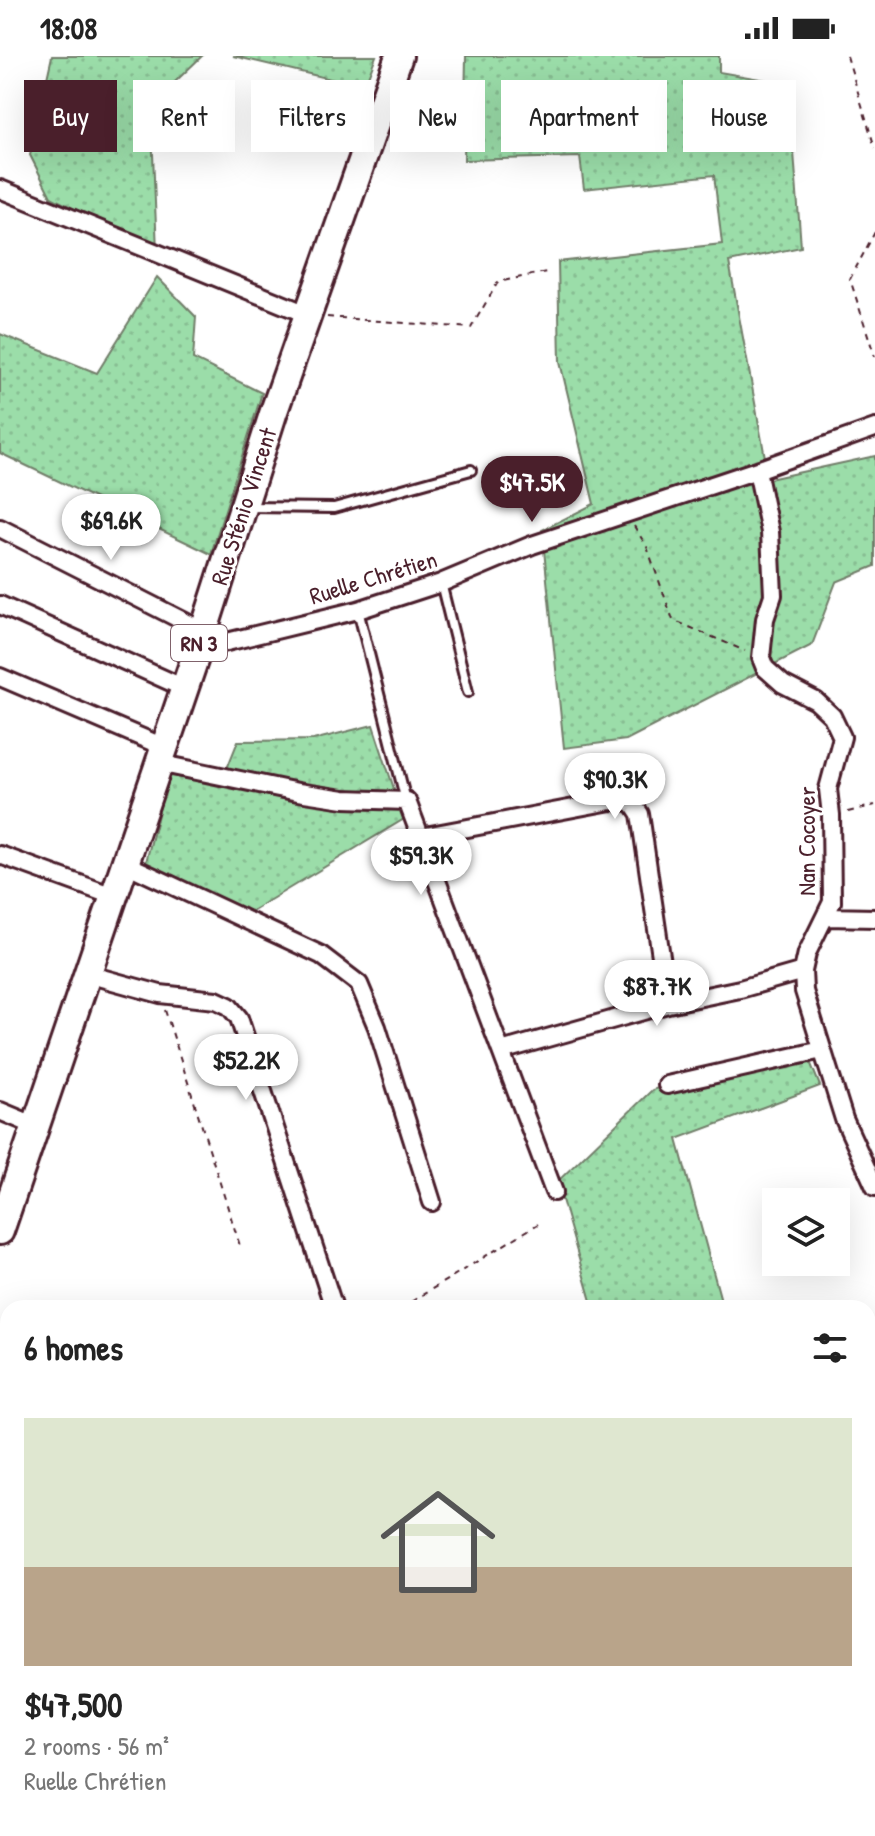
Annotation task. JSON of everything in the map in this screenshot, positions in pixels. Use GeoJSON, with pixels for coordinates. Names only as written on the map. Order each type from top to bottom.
{"type":"FeatureCollection","features":[{"type":"Feature","properties":{"kind":"main road","name":"Rue Sténio Vincent"},"geometry":{"type":"LineString","coordinates":[[0,1231],[242,507],[399,56]]}},
{"type":"Feature","properties":{"kind":"street"},"geometry":{"type":"LineString","coordinates":[[0,189],[309,315]]}},
{"type":"Feature","properties":{"kind":"street","name":"Ruelle Chrétien"},"geometry":{"type":"LineString","coordinates":[[200,640],[358,610],[441,583],[532,545],[875,428]]}},
{"type":"Feature","properties":{"kind":"street"},"geometry":{"type":"LineString","coordinates":[[757,470],[770,532],[773,595],[765,619],[761,658]]}},
{"type":"Feature","properties":{"kind":"street"},"geometry":{"type":"LineString","coordinates":[[0,528],[200,640]]}},
{"type":"Feature","properties":{"kind":"street"},"geometry":{"type":"LineString","coordinates":[[0,605],[184,688]]}},
{"type":"Feature","properties":{"kind":"street","name":"Nan Cocoyer"},"geometry":{"type":"LineString","coordinates":[[761,658],[765,668],[783,684],[816,701],[832,716],[842,737],[828,789],[832,902],[815,934],[803,971],[804,991],[844,1119],[875,1187]]}},
{"type":"Feature","properties":{"kind":"street"},"geometry":{"type":"LineString","coordinates":[[0,677],[161,755],[298,792],[344,799],[407,801],[554,1192]]}},
{"type":"Feature","properties":{"kind":"street"},"geometry":{"type":"LineString","coordinates":[[420,837],[611,801],[632,802],[640,814],[668,1004]]}},
{"type":"Feature","properties":{"kind":"street"},"geometry":{"type":"LineString","coordinates":[[0,855],[113,896]]}},
{"type":"Feature","properties":{"kind":"street"},"geometry":{"type":"LineString","coordinates":[[124,863],[321,955],[359,984],[377,1027],[432,1202]]}},
{"type":"Feature","properties":{"kind":"street"},"geometry":{"type":"LineString","coordinates":[[826,917],[875,918]]}},
{"type":"Feature","properties":{"kind":"street"},"geometry":{"type":"LineString","coordinates":[[501,1051],[668,1004],[740,989],[803,971]]}},
{"type":"Feature","properties":{"kind":"street"},"geometry":{"type":"LineString","coordinates":[[87,974],[160,994],[216,1000],[229,1006],[239,1018],[331,1300]]}},
{"type":"Feature","properties":{"kind":"street"},"geometry":{"type":"LineString","coordinates":[[667,1085],[822,1050]]}},
{"type":"Feature","properties":{"kind":"street"},"geometry":{"type":"LineString","coordinates":[[0,1111],[36,1126]]}},
{"type":"Feature","properties":{"kind":"lane"},"geometry":{"type":"LineString","coordinates":[[242,507],[334,508],[471,470]]}},
{"type":"Feature","properties":{"kind":"lane"},"geometry":{"type":"LineString","coordinates":[[441,583],[468,692]]}},
{"type":"Feature","properties":{"kind":"lane"},"geometry":{"type":"LineString","coordinates":[[358,610],[407,801]]}},
{"type":"Feature","properties":{"kind":"path"},"geometry":{"type":"LineString","coordinates":[[847,56],[875,148]]}},
{"type":"Feature","properties":{"kind":"path"},"geometry":{"type":"LineString","coordinates":[[875,232],[850,279],[875,357]]}},
{"type":"Feature","properties":{"kind":"path"},"geometry":{"type":"LineString","coordinates":[[309,315],[471,328],[498,282],[546,272]]}},
{"type":"Feature","properties":{"kind":"path"},"geometry":{"type":"LineString","coordinates":[[617,517],[635,526],[647,547],[673,620],[761,658]]}},
{"type":"Feature","properties":{"kind":"path"},"geometry":{"type":"LineString","coordinates":[[831,815],[875,805]]}},
{"type":"Feature","properties":{"kind":"path"},"geometry":{"type":"LineString","coordinates":[[160,994],[241,1249]]}},
{"type":"Feature","properties":{"kind":"path"},"geometry":{"type":"LineString","coordinates":[[414,1300],[538,1224]]}},
{"type":"Feature","properties":{"kind":"green space"},"geometry":{"type":"Polygon","coordinates":[[[52,56],[202,56],[177,80],[133,80],[133,152],[153,152],[157,251],[51,197],[31,152],[117,152],[117,80],[47,80],[52,56]]]}},
{"type":"Feature","properties":{"kind":"green space"},"geometry":{"type":"Polygon","coordinates":[[[233,56],[376,56],[367,80],[334,80],[233,56]]]}},
{"type":"Feature","properties":{"kind":"green space"},"geometry":{"type":"Polygon","coordinates":[[[466,56],[719,56],[719,72],[766,80],[683,80],[683,152],[794,152],[801,247],[729,262],[769,479],[875,456],[875,566],[836,582],[812,645],[626,740],[564,748],[542,530],[594,504],[560,362],[558,262],[722,244],[714,175],[584,189],[580,157],[464,160],[464,152],[485,152],[485,80],[466,80],[466,56]]]}},
{"type":"Feature","properties":{"kind":"green space"},"geometry":{"type":"Polygon","coordinates":[[[157,277],[196,317],[193,359],[262,393],[211,554],[0,453],[0,334],[97,373],[157,277]]]}},
{"type":"Feature","properties":{"kind":"green space"},"geometry":{"type":"Polygon","coordinates":[[[373,725],[404,819],[250,912],[145,866],[171,763],[224,776],[238,741],[313,740],[373,725]]]}},
{"type":"Feature","properties":{"kind":"green space"},"geometry":{"type":"Polygon","coordinates":[[[806,1052],[820,1086],[677,1139],[721,1300],[591,1300],[557,1182],[652,1090],[739,1060],[747,1077],[806,1052]]]}}]}
